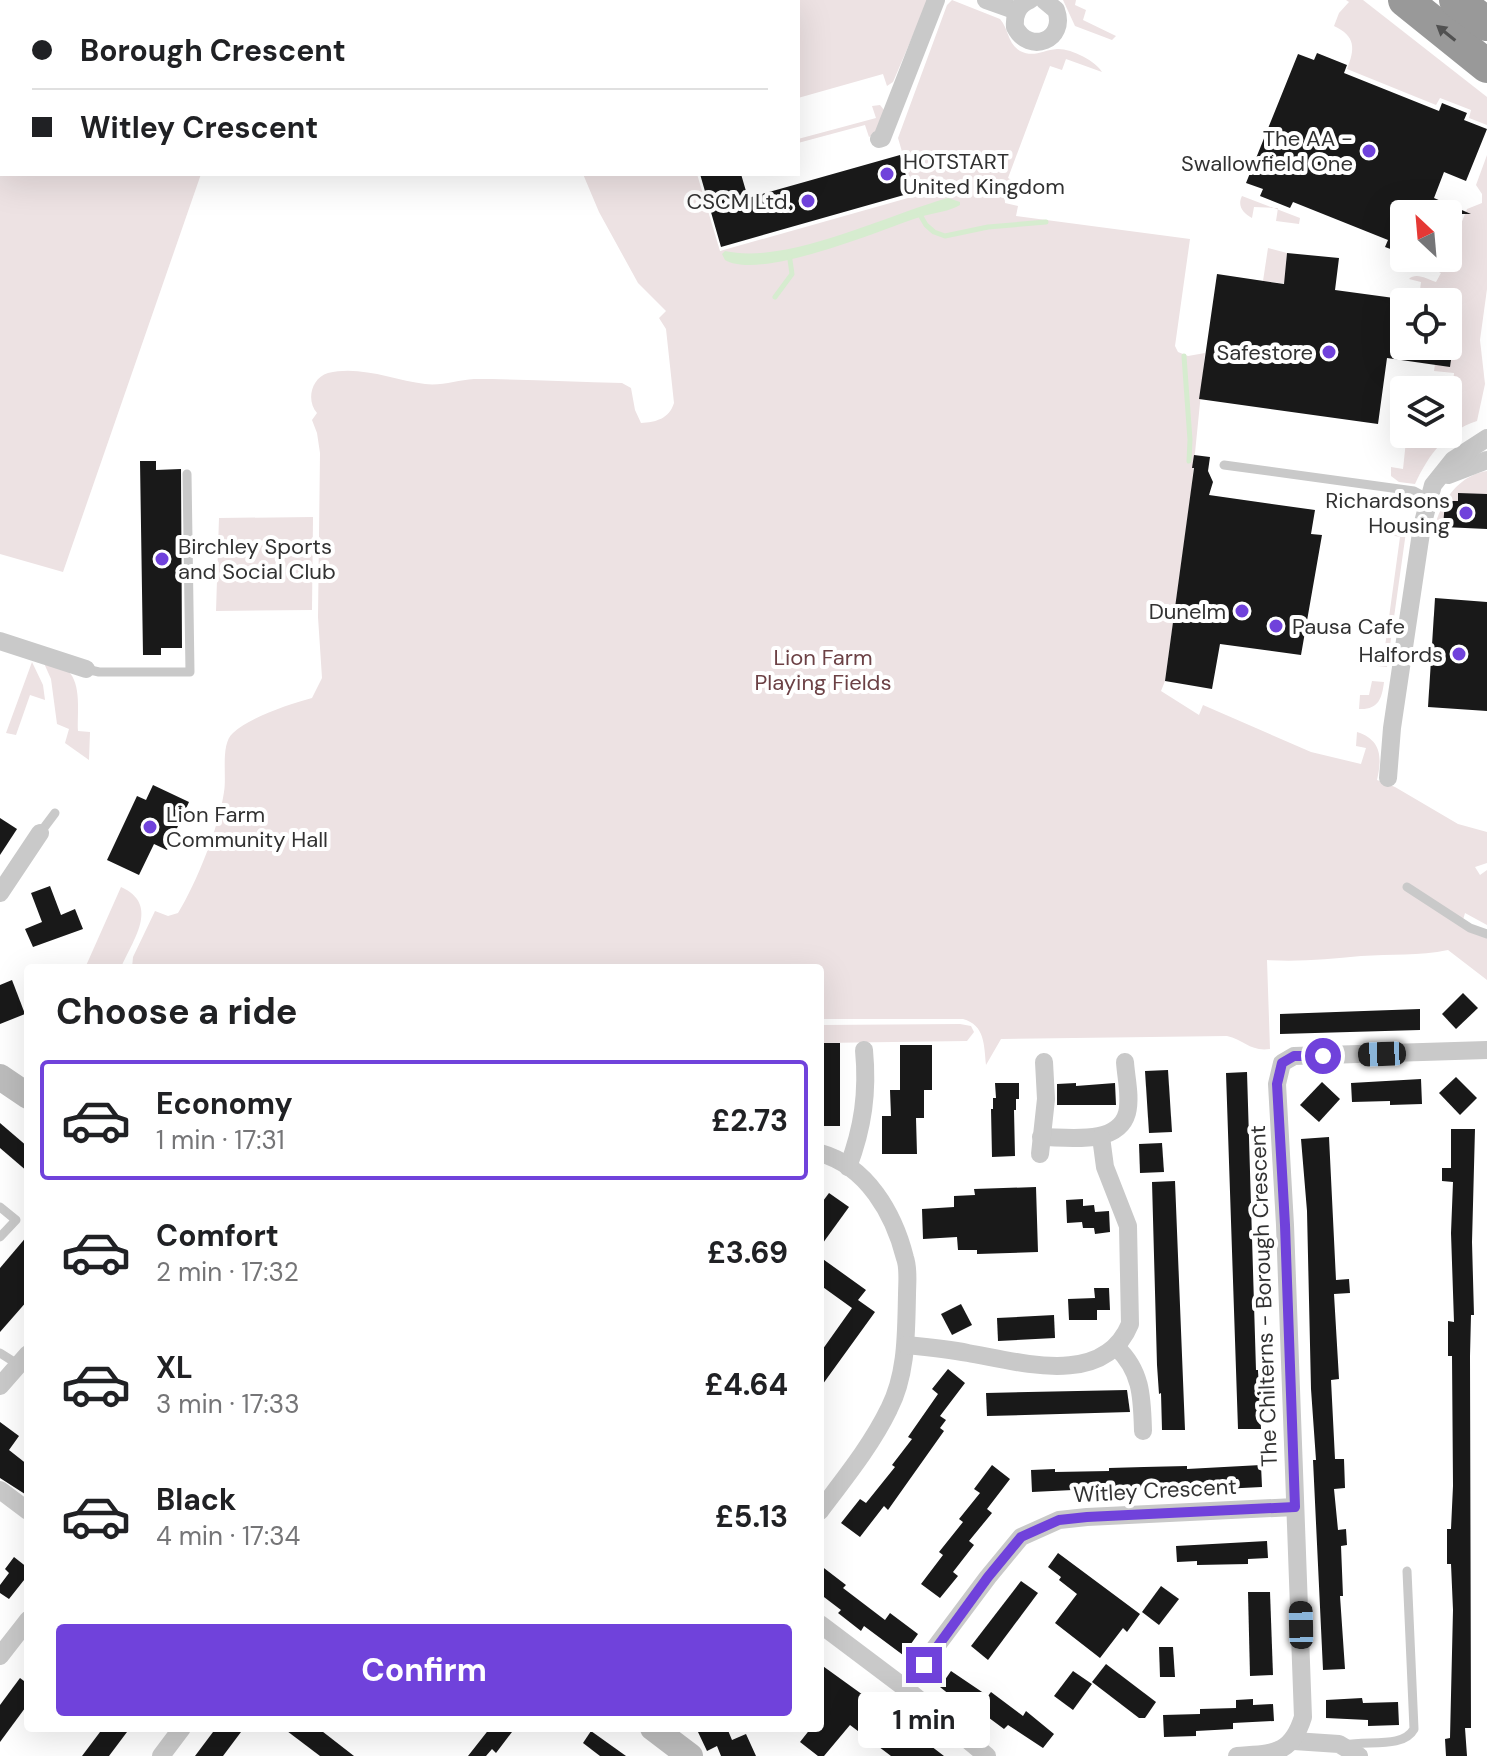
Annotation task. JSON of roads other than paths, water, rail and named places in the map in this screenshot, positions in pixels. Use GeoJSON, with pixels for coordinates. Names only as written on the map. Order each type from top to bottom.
{"type":"FeatureCollection","features":[{"type":"Feature","properties":{"kind":"highway"},"geometry":{"type":"LineString","coordinates":[[1405,0],[1487,66]]}},
{"type":"Feature","properties":{"kind":"highway"},"geometry":{"type":"LineString","coordinates":[[1456,0],[1487,24]]}},
{"type":"Feature","properties":{"kind":"street"},"geometry":{"type":"LineString","coordinates":[[879,139],[936,0]]}},
{"type":"Feature","properties":{"kind":"street"},"geometry":{"type":"LineString","coordinates":[[986,0],[1024,6],[1015,19],[1018,33],[1031,42],[1045,41],[1056,32],[1059,17],[1053,5],[1044,0]]}},
{"type":"Feature","properties":{"kind":"street"},"geometry":{"type":"LineString","coordinates":[[1388,778],[1392,728],[1423,516],[1433,485],[1443,470],[1487,438]]}},
{"type":"Feature","properties":{"kind":"street"},"geometry":{"type":"LineString","coordinates":[[1429,499],[1447,475],[1487,460]]}},
{"type":"Feature","properties":{"kind":"street"},"geometry":{"type":"LineString","coordinates":[[0,641],[86,669]]}},
{"type":"Feature","properties":{"kind":"street"},"geometry":{"type":"LineString","coordinates":[[0,893],[40,833]]}},
{"type":"Feature","properties":{"kind":"street"},"geometry":{"type":"LineString","coordinates":[[848,1167],[860,1135],[866,1074],[864,1050]]}},
{"type":"Feature","properties":{"kind":"street","name":"The Chilterns - Borough Crescent"},"geometry":{"type":"LineString","coordinates":[[1294,1741],[1303,1717],[1277,1084],[1282,1063],[1294,1056],[1487,1050]]}},
{"type":"Feature","properties":{"kind":"street"},"geometry":{"type":"LineString","coordinates":[[1044,1062],[1046,1099],[1041,1139],[1101,1137],[1119,1126],[1128,1106],[1125,1062]]}},
{"type":"Feature","properties":{"kind":"street"},"geometry":{"type":"LineString","coordinates":[[0,1077],[24,1093]]}},
{"type":"Feature","properties":{"kind":"street"},"geometry":{"type":"LineString","coordinates":[[906,1345],[1045,1366],[1093,1361],[1116,1347],[1125,1337],[1130,1324],[1128,1226],[1105,1167],[1101,1137]]}},
{"type":"Feature","properties":{"kind":"street"},"geometry":{"type":"LineString","coordinates":[[824,1154],[848,1167],[881,1199],[907,1262],[906,1345],[890,1408],[824,1505]]}},
{"type":"Feature","properties":{"kind":"street"},"geometry":{"type":"LineString","coordinates":[[1116,1347],[1127,1357],[1136,1373],[1142,1392],[1143,1431]]}},
{"type":"Feature","properties":{"kind":"street"},"geometry":{"type":"LineString","coordinates":[[0,1386],[24,1360]]}},
{"type":"Feature","properties":{"kind":"street"},"geometry":{"type":"LineString","coordinates":[[0,1490],[24,1508]]}},
{"type":"Feature","properties":{"kind":"street","name":"Witley Crescent"},"geometry":{"type":"LineString","coordinates":[[905,1688],[988,1577],[1021,1537],[1035,1529],[1059,1520],[1087,1517],[1295,1507]]}},
{"type":"Feature","properties":{"kind":"street"},"geometry":{"type":"LineString","coordinates":[[0,1656],[24,1625]]}},
{"type":"Feature","properties":{"kind":"street"},"geometry":{"type":"LineString","coordinates":[[824,1627],[905,1688],[987,1756]]}},
{"type":"Feature","properties":{"kind":"street"},"geometry":{"type":"LineString","coordinates":[[161,1756],[179,1732]]}},
{"type":"Feature","properties":{"kind":"street"},"geometry":{"type":"LineString","coordinates":[[659,1732],[690,1756]]}},
{"type":"Feature","properties":{"kind":"street"},"geometry":{"type":"LineString","coordinates":[[1237,1756],[1270,1753],[1294,1741],[1351,1751]]}},
{"type":"Feature","properties":{"kind":"lane"},"geometry":{"type":"LineString","coordinates":[[1224,465],[1414,491],[1429,499]]}},
{"type":"Feature","properties":{"kind":"lane"},"geometry":{"type":"LineString","coordinates":[[86,669],[99,672],[190,672],[187,474]]}},
{"type":"Feature","properties":{"kind":"lane"},"geometry":{"type":"LineString","coordinates":[[40,833],[55,813]]}},
{"type":"Feature","properties":{"kind":"lane"},"geometry":{"type":"LineString","coordinates":[[1407,887],[1470,928],[1487,934]]}},
{"type":"Feature","properties":{"kind":"lane"},"geometry":{"type":"LineString","coordinates":[[0,1207],[16,1220],[0,1237]]}},
{"type":"Feature","properties":{"kind":"lane"},"geometry":{"type":"LineString","coordinates":[[0,1353],[24,1360]]}},
{"type":"Feature","properties":{"kind":"lane"},"geometry":{"type":"LineString","coordinates":[[1351,1751],[1360,1742],[1401,1741],[1410,1737],[1414,1729],[1407,1571]]}},
{"type":"Feature","properties":{"kind":"waterway"},"geometry":{"type":"LineString","coordinates":[[919,213],[926,225],[945,236],[988,227],[1046,222]]}},
{"type":"Feature","properties":{"kind":"waterway"},"geometry":{"type":"LineString","coordinates":[[775,297],[792,274],[789,253]]}},
{"type":"Feature","properties":{"kind":"waterway"},"geometry":{"type":"LineString","coordinates":[[1184,356],[1189,461]]}},
{"type":"Feature","properties":{"kind":"place","name":"The AA - Swallowfield One"},"geometry":{"type":"Point","coordinates":[1369,151]}},
{"type":"Feature","properties":{"kind":"place","name":"HOTSTART United Kingdom"},"geometry":{"type":"Point","coordinates":[887,174]}},
{"type":"Feature","properties":{"kind":"place","name":"CSCM Ltd."},"geometry":{"type":"Point","coordinates":[808,201]}},
{"type":"Feature","properties":{"kind":"place","name":"Safestore"},"geometry":{"type":"Point","coordinates":[1329,352]}},
{"type":"Feature","properties":{"kind":"place","name":"Richardsons Housing"},"geometry":{"type":"Point","coordinates":[1466,513]}},
{"type":"Feature","properties":{"kind":"place","name":"Birchley Sports and Social Club"},"geometry":{"type":"Point","coordinates":[162,559]}},
{"type":"Feature","properties":{"kind":"place","name":"Dunelm"},"geometry":{"type":"Point","coordinates":[1242,611]}},
{"type":"Feature","properties":{"kind":"place","name":"Pausa Cafe"},"geometry":{"type":"Point","coordinates":[1276,626]}},
{"type":"Feature","properties":{"kind":"place","name":"Halfords"},"geometry":{"type":"Point","coordinates":[1459,654]}},
{"type":"Feature","properties":{"kind":"place","name":"Lion Farm Community Hall"},"geometry":{"type":"Point","coordinates":[150,827]}},
{"type":"Feature","properties":{"kind":"park label","name":"Lion Farm Playing Fields"},"geometry":{"type":"Point","coordinates":[823,670]}}]}
